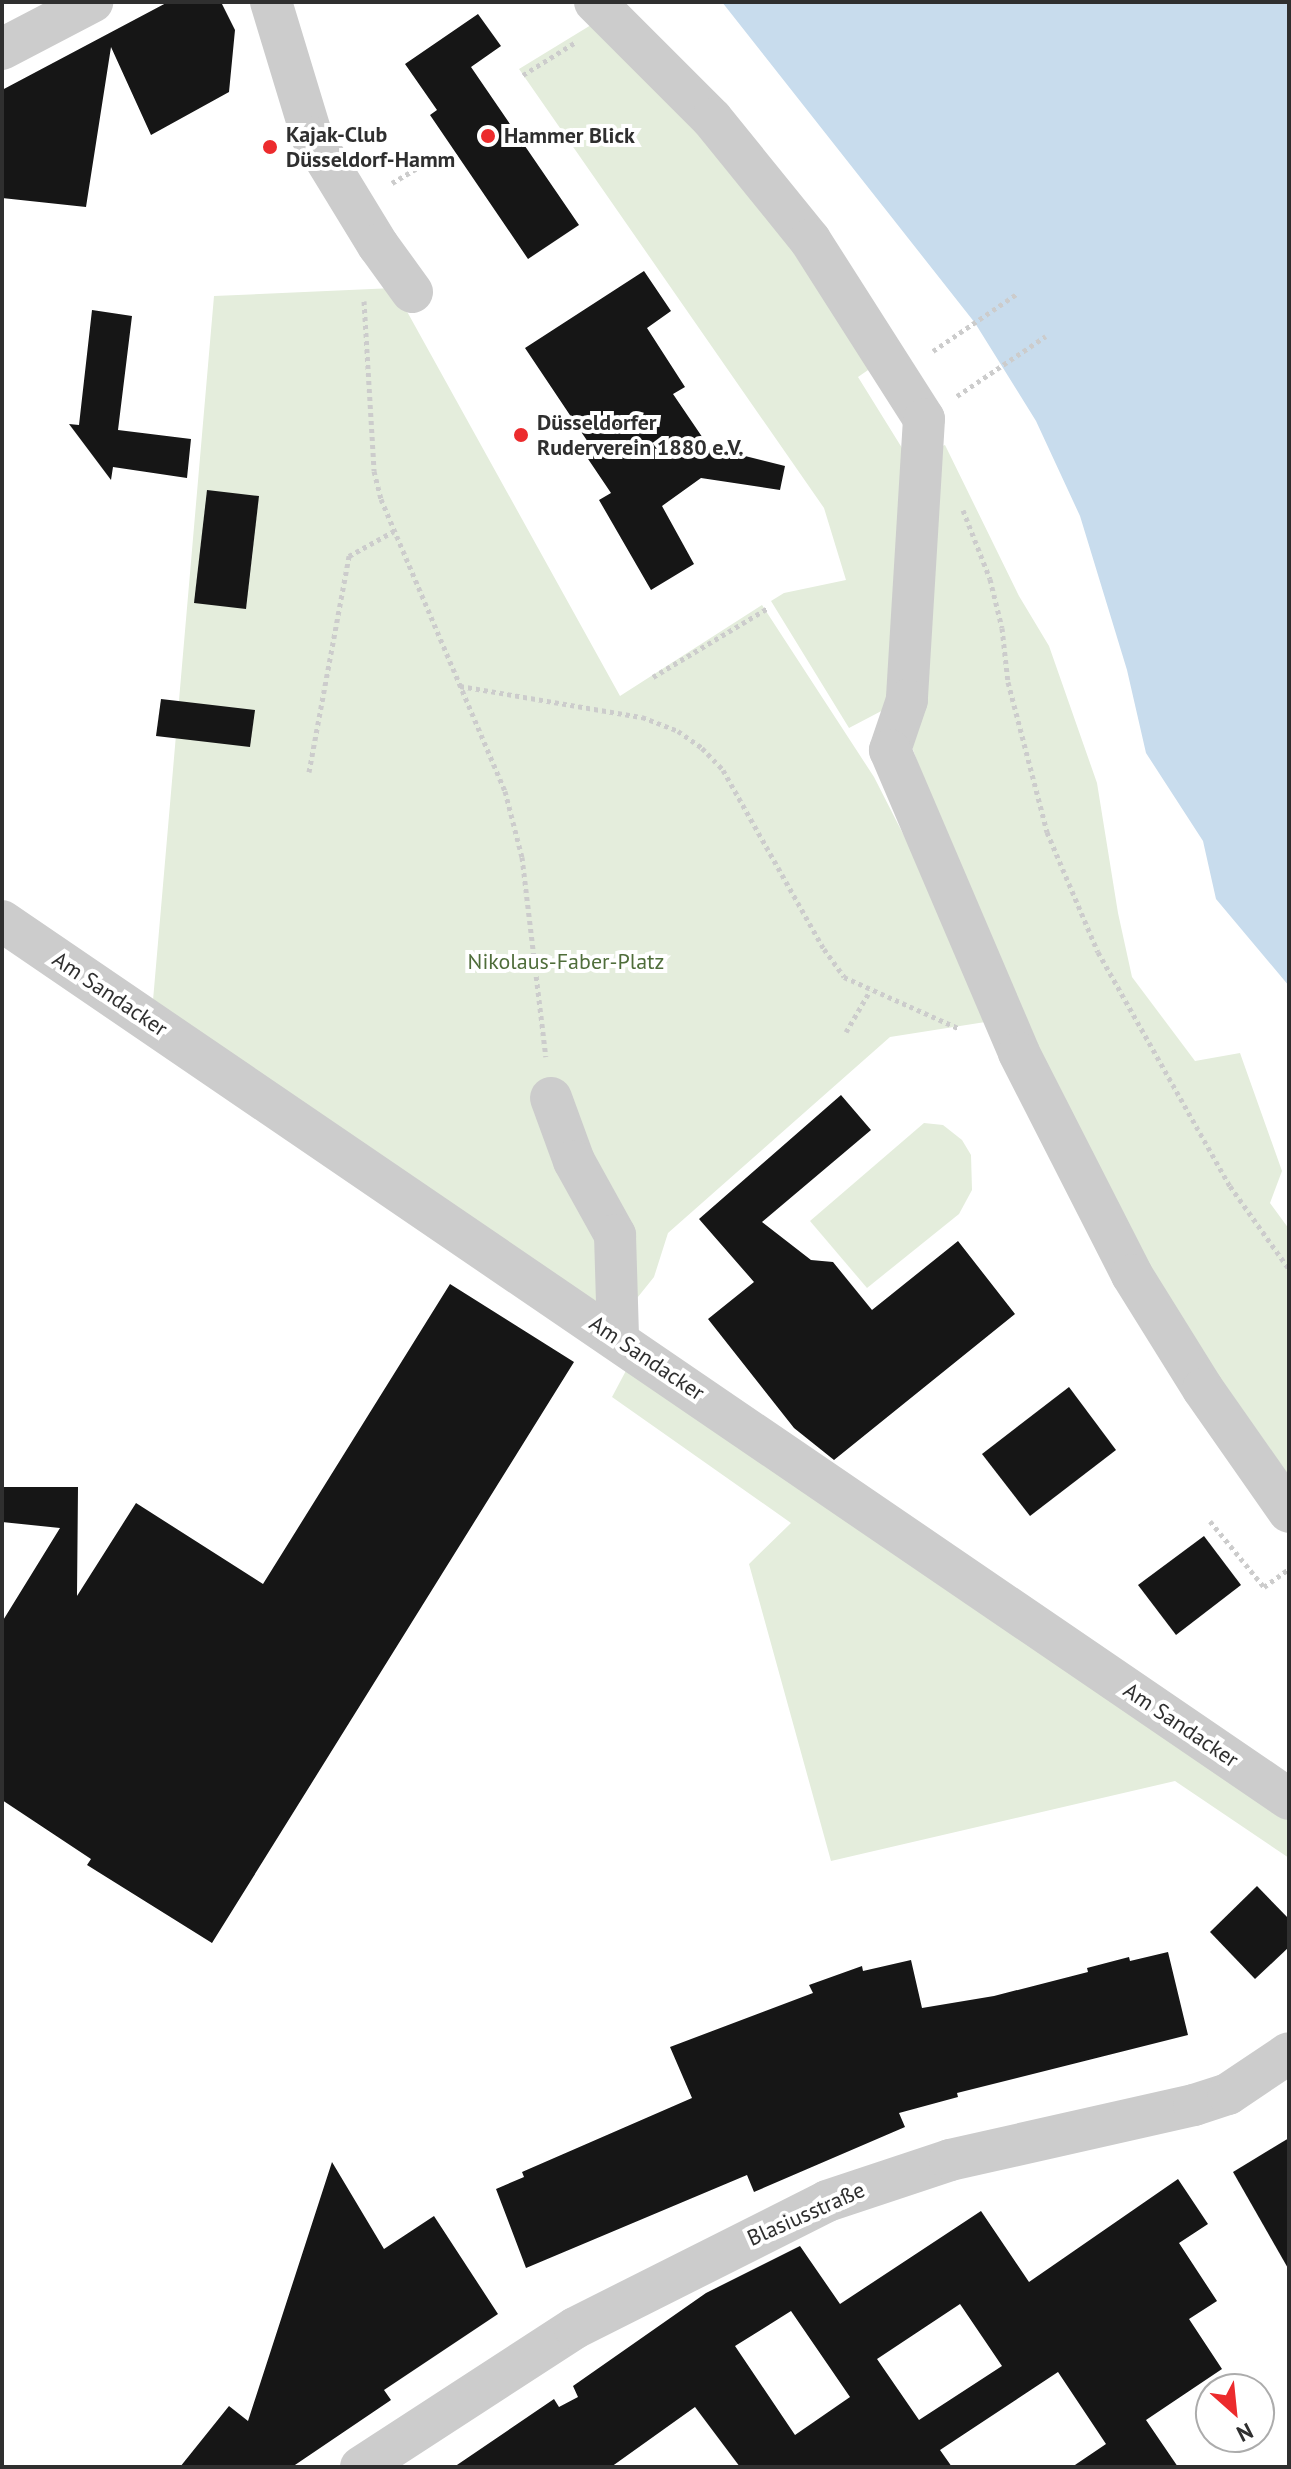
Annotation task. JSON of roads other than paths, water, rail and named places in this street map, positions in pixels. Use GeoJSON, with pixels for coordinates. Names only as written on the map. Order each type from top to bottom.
{"type":"FeatureCollection","features":[{"type":"Feature","properties":{"kind":"street"},"geometry":{"type":"LineString","coordinates":[[2,49],[92,2]]}},
{"type":"Feature","properties":{"kind":"street"},"geometry":{"type":"LineString","coordinates":[[271,2],[312,137],[378,245],[412,292]]}},
{"type":"Feature","properties":{"kind":"street"},"geometry":{"type":"LineString","coordinates":[[590,19],[712,119],[800,228],[924,419],[907,700],[890,750],[1019,1053],[1132,1275],[1203,1389],[1289,1512]]}},
{"type":"Feature","properties":{"kind":"street","name":"Am Sandacker"},"geometry":{"type":"LineString","coordinates":[[2,921],[618,1338],[1289,1799]]}},
{"type":"Feature","properties":{"kind":"street"},"geometry":{"type":"LineString","coordinates":[[551,1098],[574,1161],[615,1235],[618,1338]]}},
{"type":"Feature","properties":{"kind":"street","name":"Blasiusstraße"},"geometry":{"type":"LineString","coordinates":[[361,2467],[459,2400],[575,2328],[827,2201],[950,2160],[1194,2105],[1228,2094],[1289,2053]]}},
{"type":"Feature","properties":{"kind":"water"},"geometry":{"type":"Polygon","coordinates":[[[722,2],[1289,2],[1289,986],[1216,899],[1203,841],[1146,753],[1127,670],[1080,516],[1036,421],[975,323],[722,2]]]}},
{"type":"Feature","properties":{"kind":"place","name":"Hammer Blick"},"geometry":{"type":"Point","coordinates":[488,136]}},
{"type":"Feature","properties":{"kind":"place","name":"Kajak-Club Düsseldorf-Hamm"},"geometry":{"type":"Point","coordinates":[270,147]}},
{"type":"Feature","properties":{"kind":"place","name":"Düsseldorfer Ruderverein 1880 e.V."},"geometry":{"type":"Point","coordinates":[521,435]}},
{"type":"Feature","properties":{"kind":"park label","name":"Nikolaus-Faber-Platz"},"geometry":{"type":"Point","coordinates":[566,962]}}]}
